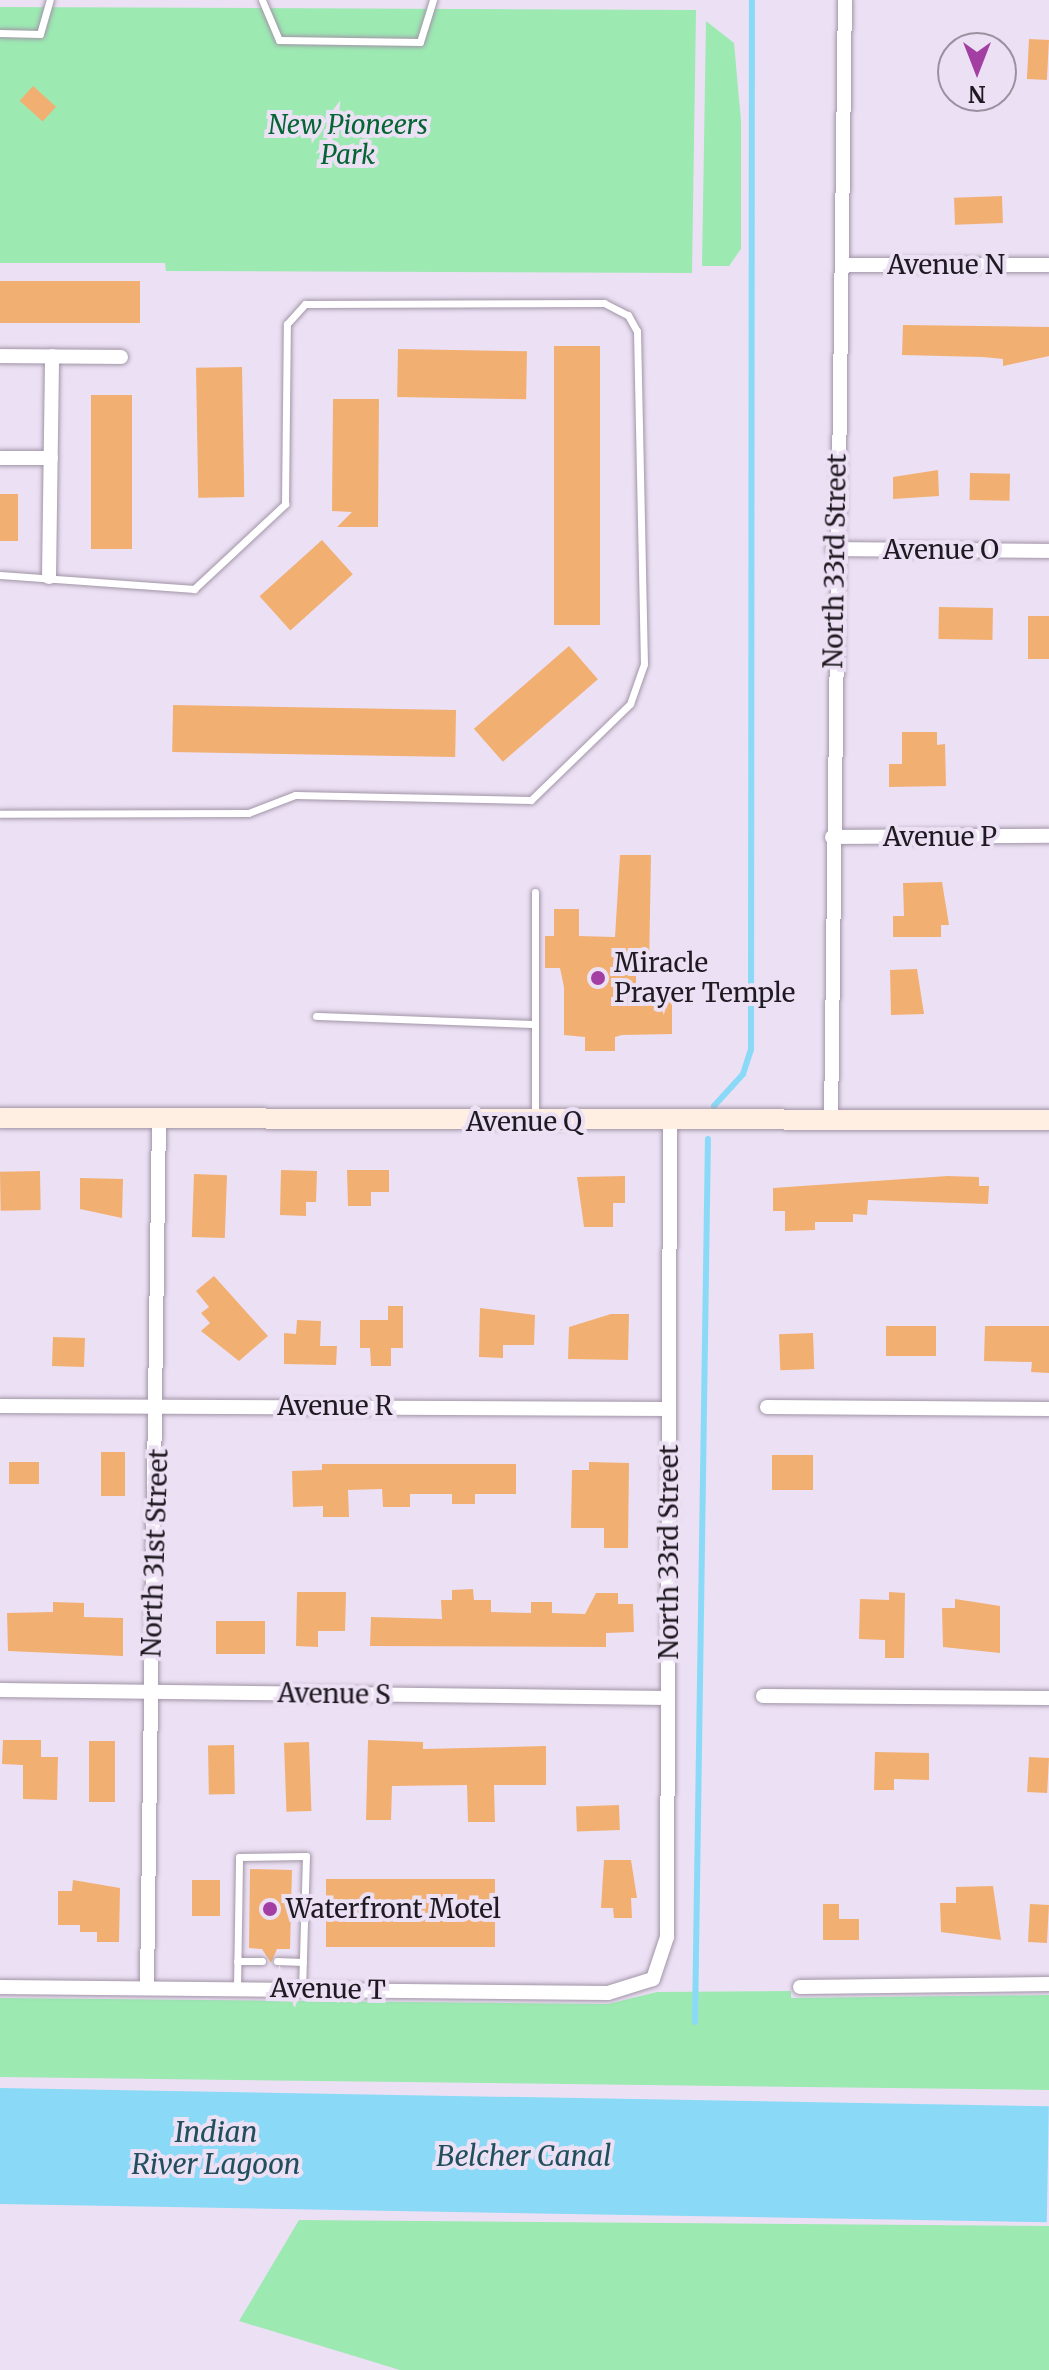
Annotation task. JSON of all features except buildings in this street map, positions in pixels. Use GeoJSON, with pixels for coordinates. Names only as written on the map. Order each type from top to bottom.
{"type":"FeatureCollection","features":[{"type":"Feature","properties":{"kind":"street","name":"North 33rd Street"},"geometry":{"type":"LineString","coordinates":[[831,1122],[833,549],[844,265],[845,0]]}},
{"type":"Feature","properties":{"kind":"street","name":"Avenue N"},"geometry":{"type":"LineString","coordinates":[[844,265],[1049,265]]}},
{"type":"Feature","properties":{"kind":"street"},"geometry":{"type":"LineString","coordinates":[[0,356],[121,357]]}},
{"type":"Feature","properties":{"kind":"street"},"geometry":{"type":"LineString","coordinates":[[49,577],[52,356]]}},
{"type":"Feature","properties":{"kind":"street"},"geometry":{"type":"LineString","coordinates":[[0,458],[51,458]]}},
{"type":"Feature","properties":{"kind":"street","name":"Avenue O"},"geometry":{"type":"LineString","coordinates":[[833,549],[1049,551]]}},
{"type":"Feature","properties":{"kind":"street","name":"Avenue P"},"geometry":{"type":"LineString","coordinates":[[832,837],[1049,836]]}},
{"type":"Feature","properties":{"kind":"street","name":"Avenue Q"},"geometry":{"type":"LineString","coordinates":[[0,1118],[670,1123],[1049,1120]]}},
{"type":"Feature","properties":{"kind":"street","name":"North 31st Street"},"geometry":{"type":"LineString","coordinates":[[147,1986],[159,1405],[159,1119]]}},
{"type":"Feature","properties":{"kind":"street","name":"North 33rd Street"},"geometry":{"type":"LineString","coordinates":[[653,1979],[667,1937],[670,1123]]}},
{"type":"Feature","properties":{"kind":"street","name":"Avenue R"},"geometry":{"type":"LineString","coordinates":[[0,1406],[669,1409]]}},
{"type":"Feature","properties":{"kind":"street"},"geometry":{"type":"LineString","coordinates":[[767,1407],[1049,1409]]}},
{"type":"Feature","properties":{"kind":"street","name":"Avenue S"},"geometry":{"type":"LineString","coordinates":[[0,1690],[668,1698]]}},
{"type":"Feature","properties":{"kind":"street"},"geometry":{"type":"LineString","coordinates":[[763,1696],[1049,1698]]}},
{"type":"Feature","properties":{"kind":"street","name":"Avenue T"},"geometry":{"type":"LineString","coordinates":[[0,1987],[147,1986],[608,1993],[653,1979]]}},
{"type":"Feature","properties":{"kind":"street"},"geometry":{"type":"LineString","coordinates":[[800,1987],[1049,1984]]}},
{"type":"Feature","properties":{"kind":"lane"},"geometry":{"type":"LineString","coordinates":[[0,33],[40,34],[50,0]]}},
{"type":"Feature","properties":{"kind":"lane"},"geometry":{"type":"LineString","coordinates":[[262,0],[279,40],[420,42],[433,0]]}},
{"type":"Feature","properties":{"kind":"lane"},"geometry":{"type":"LineString","coordinates":[[0,575],[194,589],[285,504],[287,324],[305,304],[604,303],[628,315],[637,331],[644,664],[630,704],[531,800],[295,795],[248,813],[0,814]]}},
{"type":"Feature","properties":{"kind":"lane"},"geometry":{"type":"LineString","coordinates":[[535,892],[535,1122]]}},
{"type":"Feature","properties":{"kind":"lane"},"geometry":{"type":"LineString","coordinates":[[316,1016],[535,1024]]}},
{"type":"Feature","properties":{"kind":"lane"},"geometry":{"type":"LineString","coordinates":[[237,1988],[239,1857],[306,1856],[302,1989]]}},
{"type":"Feature","properties":{"kind":"lane"},"geometry":{"type":"LineString","coordinates":[[237,1961],[262,1961]]}},
{"type":"Feature","properties":{"kind":"lane"},"geometry":{"type":"LineString","coordinates":[[277,1961],[303,1962]]}},
{"type":"Feature","properties":{"kind":"green space","name":"New Pioneers Park"},"geometry":{"type":"Polygon","coordinates":[[[0,7],[696,10],[692,273],[166,271],[165,263],[0,263],[0,7]]]}},
{"type":"Feature","properties":{"kind":"green space"},"geometry":{"type":"Polygon","coordinates":[[[706,21],[734,43],[741,121],[741,249],[729,266],[702,266],[706,21]]]}},
{"type":"Feature","properties":{"kind":"green space"},"geometry":{"type":"Polygon","coordinates":[[[791,1991],[791,1998],[1049,1995],[1049,2090],[0,2077],[0,1998],[608,2004],[657,1992],[791,1991]]]}},
{"type":"Feature","properties":{"kind":"green space"},"geometry":{"type":"Polygon","coordinates":[[[299,2220],[1049,2226],[1049,2370],[400,2370],[239,2321],[299,2220]]]}},
{"type":"Feature","properties":{"kind":"water","name":"Indian River Lagoon"},"geometry":{"type":"Polygon","coordinates":[[[0,2088],[1049,2106],[1047,2222],[0,2204],[0,2088]]]}},
{"type":"Feature","properties":{"kind":"waterway"},"geometry":{"type":"LineString","coordinates":[[714,1106],[743,1074],[751,1050],[752,0]]}},
{"type":"Feature","properties":{"kind":"waterway"},"geometry":{"type":"LineString","coordinates":[[695,2022],[708,1139]]}},
{"type":"Feature","properties":{"kind":"place","name":"Miracle Prayer Temple"},"geometry":{"type":"Point","coordinates":[598,978]}},
{"type":"Feature","properties":{"kind":"place","name":"Waterfront Motel"},"geometry":{"type":"Point","coordinates":[270,1909]}},
{"type":"Feature","properties":{"kind":"water label","name":"Belcher Canal"},"geometry":{"type":"Point","coordinates":[524,2156]}}]}
